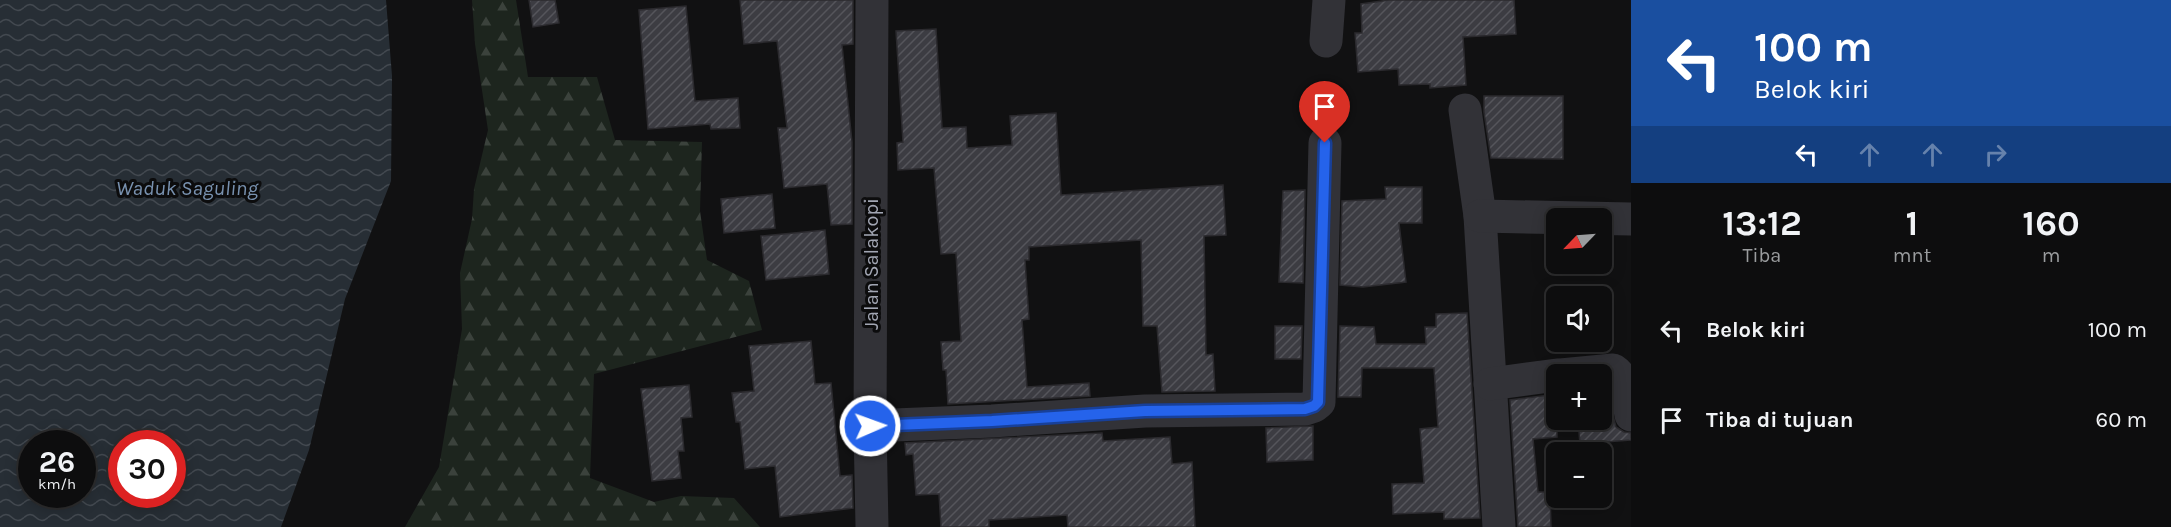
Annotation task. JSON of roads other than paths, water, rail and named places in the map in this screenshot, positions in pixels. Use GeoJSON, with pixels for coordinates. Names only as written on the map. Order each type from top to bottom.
{"type":"FeatureCollection","features":[{"type":"Feature","properties":{"kind":"street","name":"Jalan Salakopi"},"geometry":{"type":"LineString","coordinates":[[872,527],[870,426],[873,0]]}},
{"type":"Feature","properties":{"kind":"street"},"geometry":{"type":"LineString","coordinates":[[1326,41],[1329,0]]}},
{"type":"Feature","properties":{"kind":"street"},"geometry":{"type":"LineString","coordinates":[[1465,110],[1480,216],[1499,527]]}},
{"type":"Feature","properties":{"kind":"street"},"geometry":{"type":"LineString","coordinates":[[870,426],[1105,413],[1305,409],[1314,406],[1318,402],[1325,143]]}},
{"type":"Feature","properties":{"kind":"street"},"geometry":{"type":"LineString","coordinates":[[1480,216],[1631,219]]}},
{"type":"Feature","properties":{"kind":"street"},"geometry":{"type":"LineString","coordinates":[[1612,370],[1618,373],[1624,383],[1631,415]]}},
{"type":"Feature","properties":{"kind":"street"},"geometry":{"type":"LineString","coordinates":[[1490,384],[1546,377]]}},
{"type":"Feature","properties":{"kind":"water","name":"Waduk Saguling"},"geometry":{"type":"Polygon","coordinates":[[[0,0],[386,0],[392,76],[391,181],[345,299],[309,450],[281,527],[0,527],[0,0]]]}}]}
